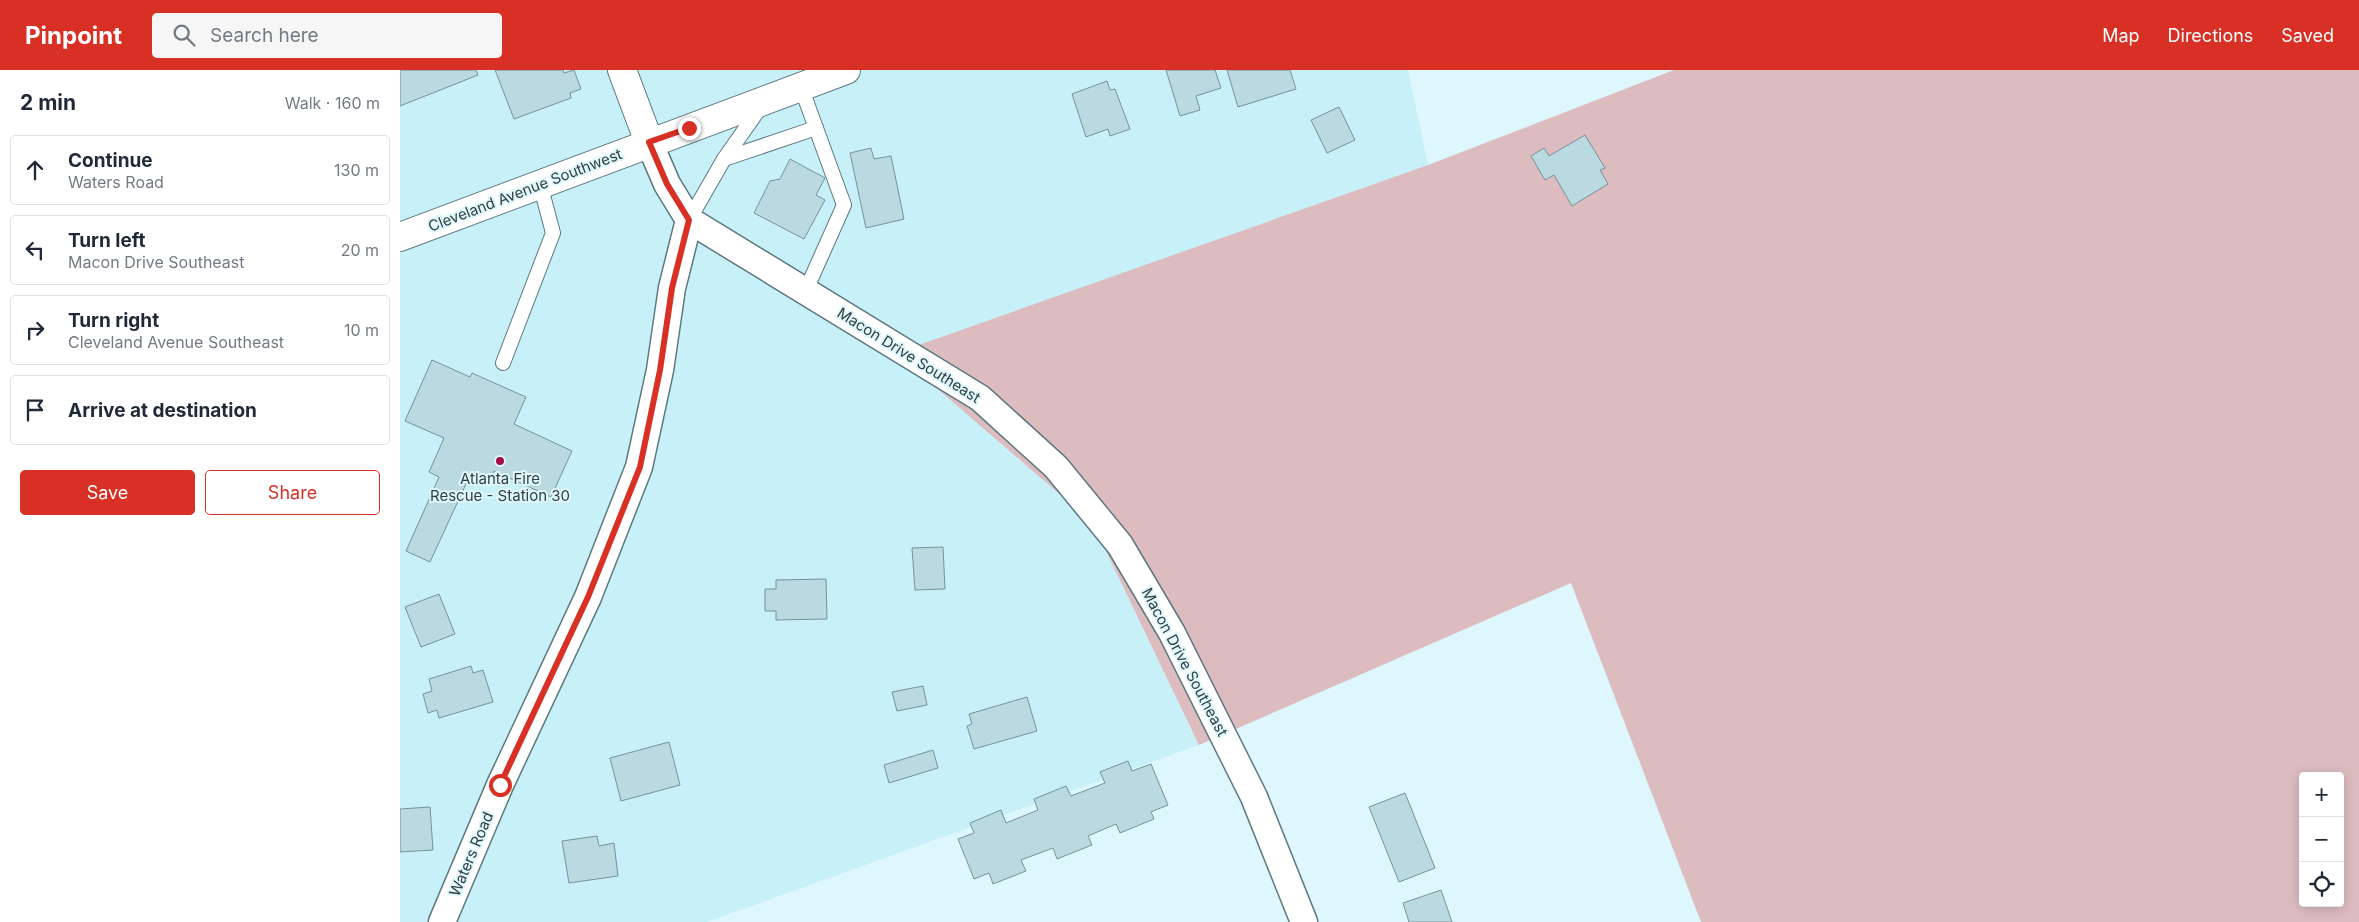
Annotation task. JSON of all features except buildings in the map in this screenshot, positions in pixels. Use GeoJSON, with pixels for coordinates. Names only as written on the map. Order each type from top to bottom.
{"type":"FeatureCollection","features":[{"type":"Feature","properties":{"kind":"main road"},"geometry":{"type":"LineString","coordinates":[[622,70],[649,142]]}},
{"type":"Feature","properties":{"kind":"main road","name":"Cleveland Avenue Southwest"},"geometry":{"type":"LineString","coordinates":[[400,237],[649,142],[766,100],[806,80],[846,70]]}},
{"type":"Feature","properties":{"kind":"street","name":"Macon Drive Southeast"},"geometry":{"type":"LineString","coordinates":[[649,142],[667,184],[689,220],[980,398],[1056,466],[1120,545],[1172,633],[1254,797],[1304,922]]}},
{"type":"Feature","properties":{"kind":"street","name":"Waters Road"},"geometry":{"type":"LineString","coordinates":[[442,922],[500,785],[588,597],[640,467],[660,370],[672,288],[689,220]]}},
{"type":"Feature","properties":{"kind":"lane"},"geometry":{"type":"LineString","coordinates":[[806,80],[816,128],[844,205],[806,290]]}},
{"type":"Feature","properties":{"kind":"lane"},"geometry":{"type":"LineString","coordinates":[[689,220],[724,159],[766,100]]}},
{"type":"Feature","properties":{"kind":"lane"},"geometry":{"type":"LineString","coordinates":[[724,159],[816,128]]}},
{"type":"Feature","properties":{"kind":"lane"},"geometry":{"type":"LineString","coordinates":[[502,363],[553,233],[540,184]]}},
{"type":"Feature","properties":{"kind":"shaded area"},"geometry":{"type":"Polygon","coordinates":[[[400,70],[1408,70],[1428,165],[1312,206],[1092,522],[1199,745],[707,922],[400,922],[400,70]]]}},
{"type":"Feature","properties":{"kind":"shaded area"},"geometry":{"type":"Polygon","coordinates":[[[1674,70],[2359,70],[2359,922],[1701,922],[1571,583],[1199,745],[1092,522],[896,353],[1428,165],[1674,70]]]}},
{"type":"Feature","properties":{"kind":"place","name":"Atlanta Fire Rescue - Station 30"},"geometry":{"type":"Point","coordinates":[500,461]}},
{"type":"Feature","properties":{"kind":"route"},"geometry":{"type":"LineString","coordinates":[[500,785],[588,597],[640,467],[660,370],[672,288],[689,220],[667,184],[649,142],[689,128]]}}]}
